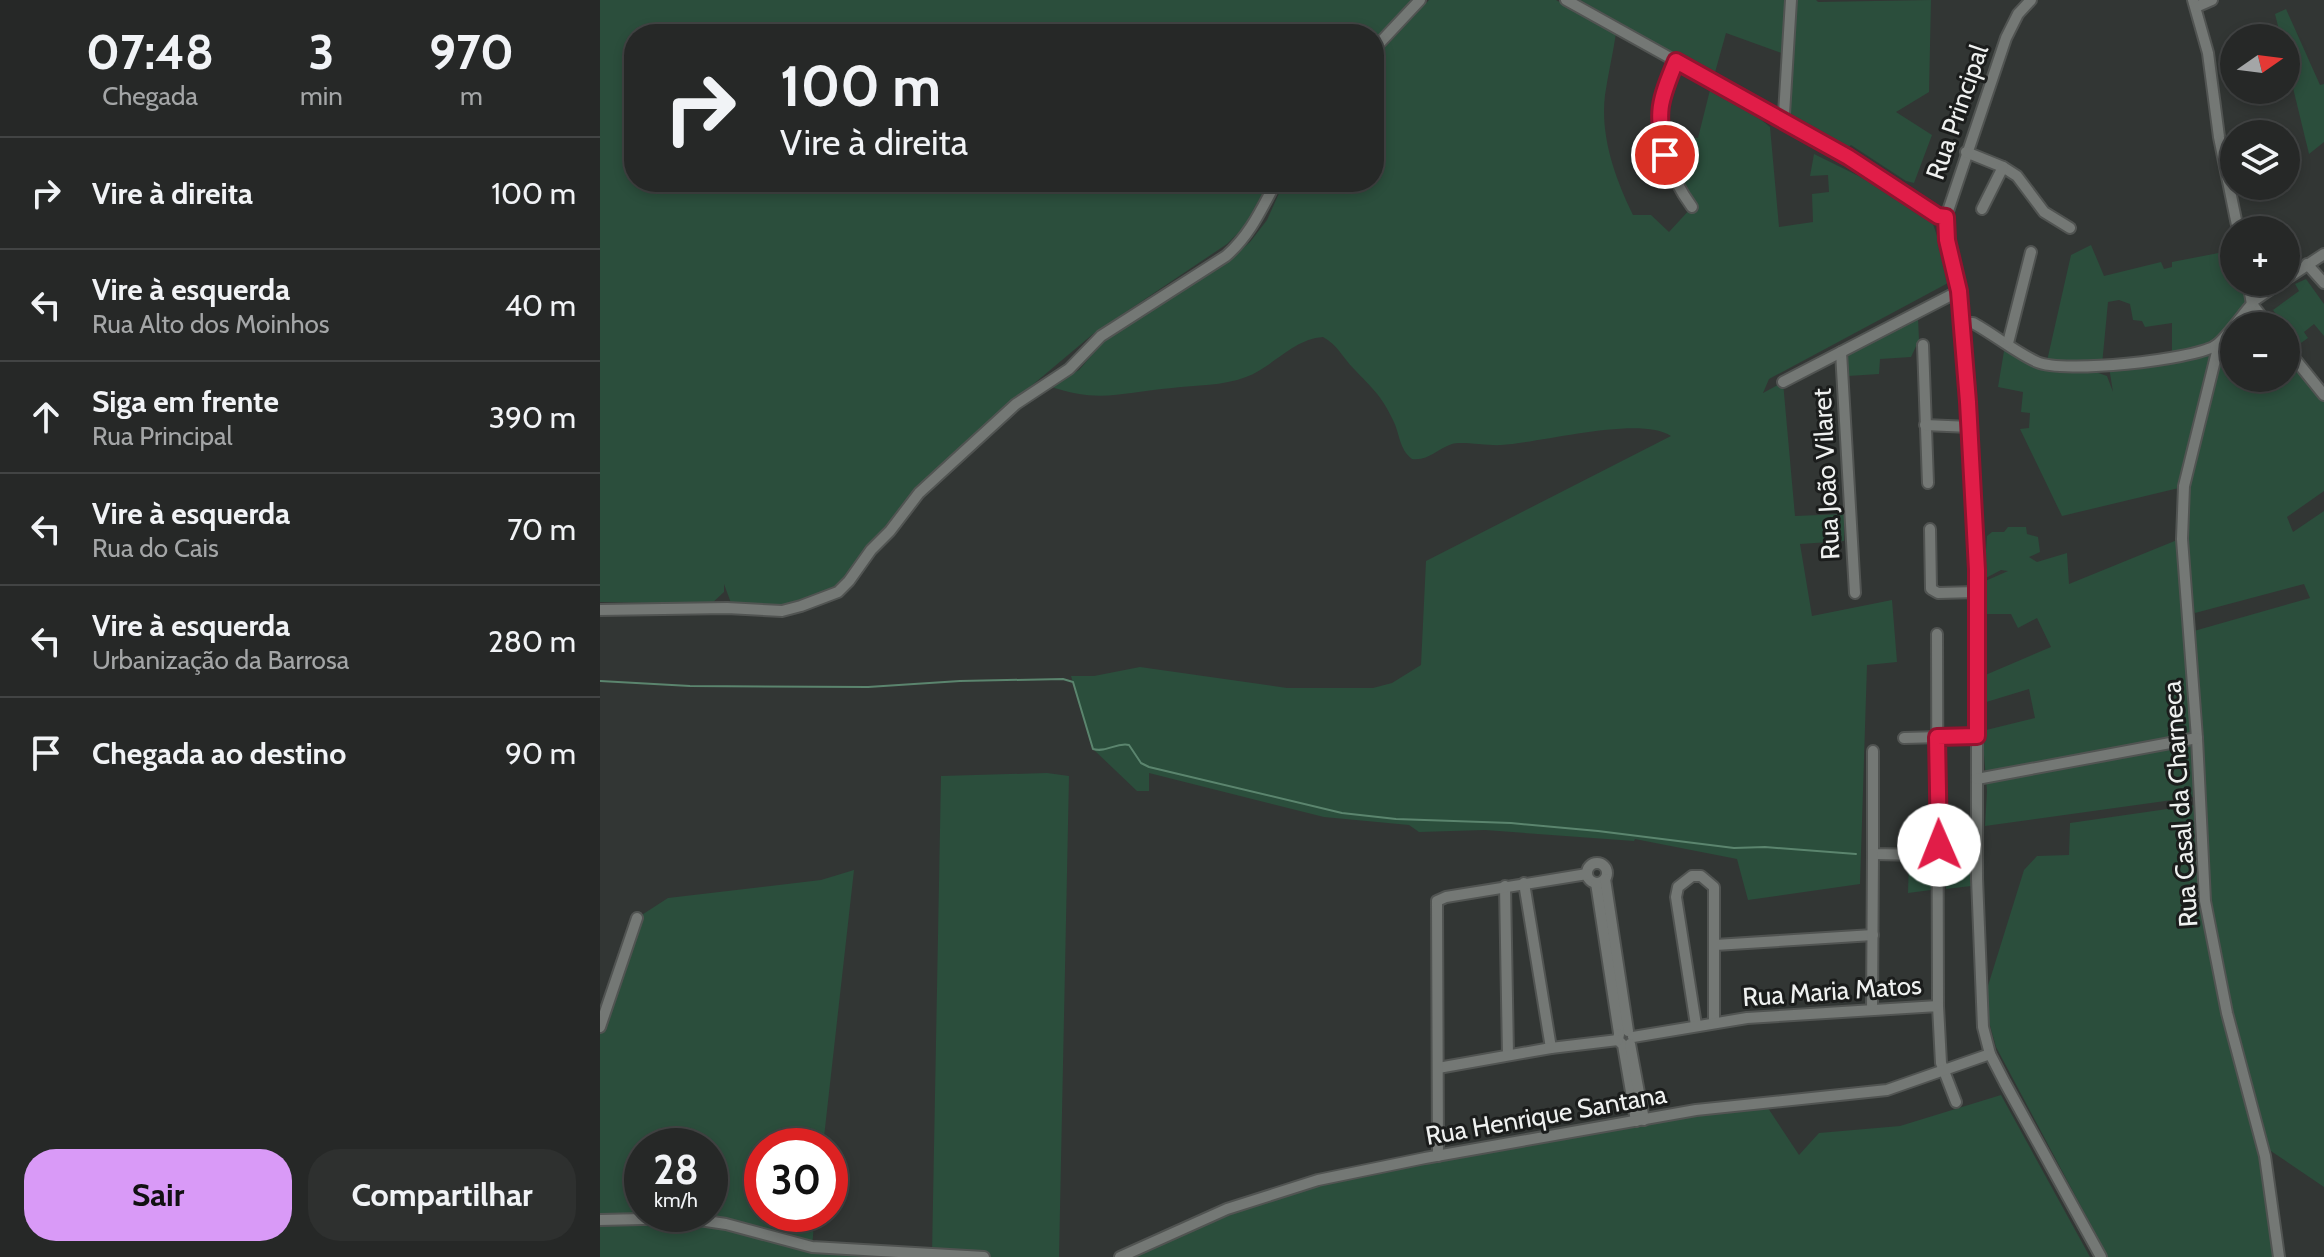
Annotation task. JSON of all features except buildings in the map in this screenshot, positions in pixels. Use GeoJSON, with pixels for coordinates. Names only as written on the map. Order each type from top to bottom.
{"type":"FeatureCollection","features":[{"type":"Feature","properties":{"kind":"street"},"geometry":{"type":"LineString","coordinates":[[1384,38],[1420,0]]}},
{"type":"Feature","properties":{"kind":"street"},"geometry":{"type":"LineString","coordinates":[[1566,0],[1848,157],[1938,216],[1946,217]]}},
{"type":"Feature","properties":{"kind":"street"},"geometry":{"type":"LineString","coordinates":[[1781,120],[1784,114],[1791,0]]}},
{"type":"Feature","properties":{"kind":"street"},"geometry":{"type":"LineString","coordinates":[[2016,0],[2018,14]]}},
{"type":"Feature","properties":{"kind":"street","name":"Rua Principal"},"geometry":{"type":"LineString","coordinates":[[2031,0],[2018,14],[2006,38],[1946,217],[1947,240],[1963,323],[1970,427],[1977,592],[1977,856],[1981,1014],[1990,1054],[2101,1257]]}},
{"type":"Feature","properties":{"kind":"street"},"geometry":{"type":"LineString","coordinates":[[2212,0],[2194,4],[2208,53],[2219,137],[2235,216]]}},
{"type":"Feature","properties":{"kind":"street"},"geometry":{"type":"LineString","coordinates":[[1676,61],[1661,97],[1661,134],[1674,179],[1692,207]]}},
{"type":"Feature","properties":{"kind":"street"},"geometry":{"type":"LineString","coordinates":[[1966,152],[2017,176],[2044,212],[2070,228]]}},
{"type":"Feature","properties":{"kind":"street"},"geometry":{"type":"LineString","coordinates":[[1982,209],[2003,167]]}},
{"type":"Feature","properties":{"kind":"street"},"geometry":{"type":"LineString","coordinates":[[600,610],[727,608],[782,611],[838,592],[919,493],[1016,404],[1078,362],[1101,336],[1226,256],[1254,225],[1271,192]]}},
{"type":"Feature","properties":{"kind":"street"},"geometry":{"type":"LineString","coordinates":[[2008,343],[2031,252]]}},
{"type":"Feature","properties":{"kind":"street"},"geometry":{"type":"LineString","coordinates":[[2300,269],[2324,254]]}},
{"type":"Feature","properties":{"kind":"street"},"geometry":{"type":"LineString","coordinates":[[2307,264],[2324,283]]}},
{"type":"Feature","properties":{"kind":"street"},"geometry":{"type":"LineString","coordinates":[[1783,382],[1959,291]]}},
{"type":"Feature","properties":{"kind":"street"},"geometry":{"type":"LineString","coordinates":[[2251,296],[2259,312]]}},
{"type":"Feature","properties":{"kind":"street"},"geometry":{"type":"LineString","coordinates":[[1963,323],[1973,323],[2038,362],[2109,367],[2215,346],[2262,296]]}},
{"type":"Feature","properties":{"kind":"street"},"geometry":{"type":"LineString","coordinates":[[1923,345],[1928,483]]}},
{"type":"Feature","properties":{"kind":"street","name":"Rua Casal da Charneca"},"geometry":{"type":"LineString","coordinates":[[2215,346],[2217,352],[2184,486],[2182,539],[2205,901],[2227,1013],[2265,1156],[2279,1257]]}},
{"type":"Feature","properties":{"kind":"street","name":"Rua João Vilaret"},"geometry":{"type":"LineString","coordinates":[[1841,352],[1855,593]]}},
{"type":"Feature","properties":{"kind":"street"},"geometry":{"type":"LineString","coordinates":[[2300,365],[2324,395]]}},
{"type":"Feature","properties":{"kind":"street"},"geometry":{"type":"LineString","coordinates":[[1925,425],[1970,427]]}},
{"type":"Feature","properties":{"kind":"street"},"geometry":{"type":"LineString","coordinates":[[1930,529],[1931,589],[1938,593],[1977,592]]}},
{"type":"Feature","properties":{"kind":"street"},"geometry":{"type":"LineString","coordinates":[[1937,634],[1938,1006]]}},
{"type":"Feature","properties":{"kind":"street"},"geometry":{"type":"LineString","coordinates":[[1904,738],[1977,736]]}},
{"type":"Feature","properties":{"kind":"street"},"geometry":{"type":"LineString","coordinates":[[1977,779],[2197,738]]}},
{"type":"Feature","properties":{"kind":"street"},"geometry":{"type":"LineString","coordinates":[[1872,1009],[1873,751]]}},
{"type":"Feature","properties":{"kind":"street"},"geometry":{"type":"LineString","coordinates":[[1873,854],[1977,856]]}},
{"type":"Feature","properties":{"kind":"street"},"geometry":{"type":"LineString","coordinates":[[1587,874],[1591,865],[1600,863],[1607,870],[1600,881],[1640,1120]]}},
{"type":"Feature","properties":{"kind":"street"},"geometry":{"type":"LineString","coordinates":[[1587,874],[1590,880],[1600,881]]}},
{"type":"Feature","properties":{"kind":"street"},"geometry":{"type":"LineString","coordinates":[[1438,1156],[1437,901],[1505,886],[1587,874]]}},
{"type":"Feature","properties":{"kind":"street"},"geometry":{"type":"LineString","coordinates":[[1696,1025],[1676,897],[1678,887],[1692,876],[1701,876],[1714,887],[1714,1022]]}},
{"type":"Feature","properties":{"kind":"street"},"geometry":{"type":"LineString","coordinates":[[1524,883],[1551,1048]]}},
{"type":"Feature","properties":{"kind":"street"},"geometry":{"type":"LineString","coordinates":[[1505,886],[1508,1055]]}},
{"type":"Feature","properties":{"kind":"street"},"geometry":{"type":"LineString","coordinates":[[600,1027],[637,918]]}},
{"type":"Feature","properties":{"kind":"street"},"geometry":{"type":"LineString","coordinates":[[1715,945],[1873,935]]}},
{"type":"Feature","properties":{"kind":"street","name":"Rua Maria Matos"},"geometry":{"type":"LineString","coordinates":[[1438,1068],[1714,1022],[1938,1006],[1944,1071],[1956,1102]]}},
{"type":"Feature","properties":{"kind":"street","name":"Rua Henrique Santana"},"geometry":{"type":"LineString","coordinates":[[1120,1257],[1198,1220],[1318,1180],[1640,1120],[1747,1104],[1887,1090],[1990,1054]]}},
{"type":"Feature","properties":{"kind":"street"},"geometry":{"type":"LineString","coordinates":[[600,1220],[686,1218],[726,1224],[812,1247],[984,1257]]}},
{"type":"Feature","properties":{"kind":"green space"},"geometry":{"type":"Polygon","coordinates":[[[600,0],[1411,0],[1384,30],[1384,24],[624,24],[624,192],[1263,192],[1243,228],[1227,244],[1093,334],[1030,387],[904,503],[836,587],[785,605],[731,603],[724,584],[724,592],[711,604],[600,602],[600,0]]]}},
{"type":"Feature","properties":{"kind":"green space"},"geometry":{"type":"Polygon","coordinates":[[[1429,0],[1556,0],[1616,33],[1606,87],[1605,126],[1610,156],[1633,215],[1651,215],[1669,232],[1692,207],[1680,191],[1661,134],[1698,138],[1711,86],[1747,108],[1770,127],[1779,227],[1813,222],[1812,194],[1829,192],[1828,175],[1810,176],[1814,154],[1879,186],[1933,224],[1950,274],[1948,283],[1769,379],[1763,393],[1783,382],[1795,516],[1844,514],[1844,541],[1800,544],[1812,616],[1892,600],[1897,662],[1867,665],[1860,884],[1748,900],[1737,859],[1635,839],[1485,830],[1419,832],[1409,825],[1324,817],[1149,773],[1149,791],[1137,791],[1093,749],[1071,676],[1094,676],[1140,667],[1287,688],[1373,688],[1392,683],[1421,665],[1426,561],[1671,436],[1656,430],[1637,428],[1501,445],[1456,443],[1423,458],[1412,459],[1405,451],[1380,398],[1336,347],[1323,337],[1302,343],[1256,372],[1228,382],[1097,396],[1049,386],[1079,370],[1109,335],[1223,266],[1250,242],[1267,220],[1280,192],[1384,192],[1384,48],[1429,0]]]}},
{"type":"Feature","properties":{"kind":"green space"},"geometry":{"type":"Polygon","coordinates":[[[1580,0],[1931,0],[1929,92],[1896,112],[1932,135],[1914,183],[1906,181],[1851,145],[1845,150],[1796,123],[1787,105],[1787,55],[1726,33],[1714,76],[1580,0]]]}},
{"type":"Feature","properties":{"kind":"green space"},"geometry":{"type":"Polygon","coordinates":[[[2286,9],[2293,24],[2278,24],[2275,14],[2286,9]]]}},
{"type":"Feature","properties":{"kind":"green space"},"geometry":{"type":"Polygon","coordinates":[[[2300,40],[2320,85],[2324,84],[2324,142],[2309,154],[2297,104],[2300,104],[2300,40]]]}},
{"type":"Feature","properties":{"kind":"green space"},"geometry":{"type":"Polygon","coordinates":[[[2091,245],[2104,276],[2161,262],[2164,269],[2172,267],[2172,262],[2220,253],[2220,296],[2251,296],[2259,312],[2220,312],[2220,392],[2300,392],[2300,365],[2324,395],[2324,491],[2287,517],[2293,532],[2324,511],[2324,1187],[2262,1145],[2273,1257],[2108,1257],[1996,1047],[1989,1022],[1987,989],[2024,870],[2037,856],[2069,855],[2070,823],[2202,804],[2194,631],[2310,598],[2304,584],[2195,613],[2188,591],[2187,674],[2194,797],[1985,826],[1987,791],[1982,731],[2035,718],[2029,689],[1983,703],[1983,676],[2051,647],[2037,618],[2018,628],[2011,614],[1982,614],[1983,582],[2008,571],[2001,570],[1984,579],[1987,536],[1992,532],[2004,532],[2008,527],[2026,527],[2027,534],[2038,537],[2040,552],[2029,557],[2037,562],[2067,553],[2069,584],[2182,538],[2183,487],[2062,516],[2020,429],[2029,428],[2030,413],[2021,412],[2023,392],[1998,387],[2005,345],[2036,364],[2087,369],[2107,376],[2113,392],[2109,367],[2172,356],[2172,323],[2145,327],[2142,321],[2133,320],[2130,304],[2119,300],[2108,302],[2102,365],[2047,361],[2071,255],[2091,245]]]}},
{"type":"Feature","properties":{"kind":"green space"},"geometry":{"type":"Polygon","coordinates":[[[2306,279],[2324,304],[2324,336],[2314,324],[2304,332],[2308,338],[2300,344],[2300,312],[2273,310],[2292,296],[2300,296],[2300,282],[2306,279]]]}},
{"type":"Feature","properties":{"kind":"green space"},"geometry":{"type":"Polygon","coordinates":[[[1918,318],[1919,340],[1911,357],[1880,359],[1879,374],[1848,376],[1847,356],[1918,318]]]}},
{"type":"Feature","properties":{"kind":"green space"},"geometry":{"type":"Polygon","coordinates":[[[1047,773],[1069,776],[1059,1257],[600,1257],[600,1027],[637,918],[668,898],[821,880],[854,870],[825,1128],[744,1128],[744,1232],[813,1232],[812,1247],[932,1254],[941,776],[1047,773]]]}},
{"type":"Feature","properties":{"kind":"green space"},"geometry":{"type":"Polygon","coordinates":[[[1909,860],[1931,861],[1931,890],[1908,893],[1909,860]]]}},
{"type":"Feature","properties":{"kind":"green space"},"geometry":{"type":"Polygon","coordinates":[[[1946,862],[1970,863],[1971,886],[1946,889],[1946,862]]]}},
{"type":"Feature","properties":{"kind":"green space"},"geometry":{"type":"Polygon","coordinates":[[[2001,1095],[2090,1257],[1120,1257],[1144,1245],[1208,1224],[1318,1180],[1764,1102],[1799,1155],[1819,1133],[1900,1126],[2001,1095]]]}},
{"type":"Feature","properties":{"kind":"waterway"},"geometry":{"type":"LineString","coordinates":[[600,681],[690,686],[868,687],[1063,679],[1073,682],[1093,749],[1129,745],[1141,763],[1149,767],[1342,813],[1396,819],[1511,823],[1734,848],[1765,847],[1856,854]]}},
{"type":"Feature","properties":{"kind":"route"},"geometry":{"type":"LineString","coordinates":[[1665,155],[1659,114],[1661,97],[1676,61],[1848,157],[1938,216],[1946,217],[1945,229],[1963,323],[1968,402],[1977,570],[1977,736],[1937,737],[1939,845]]}}]}
